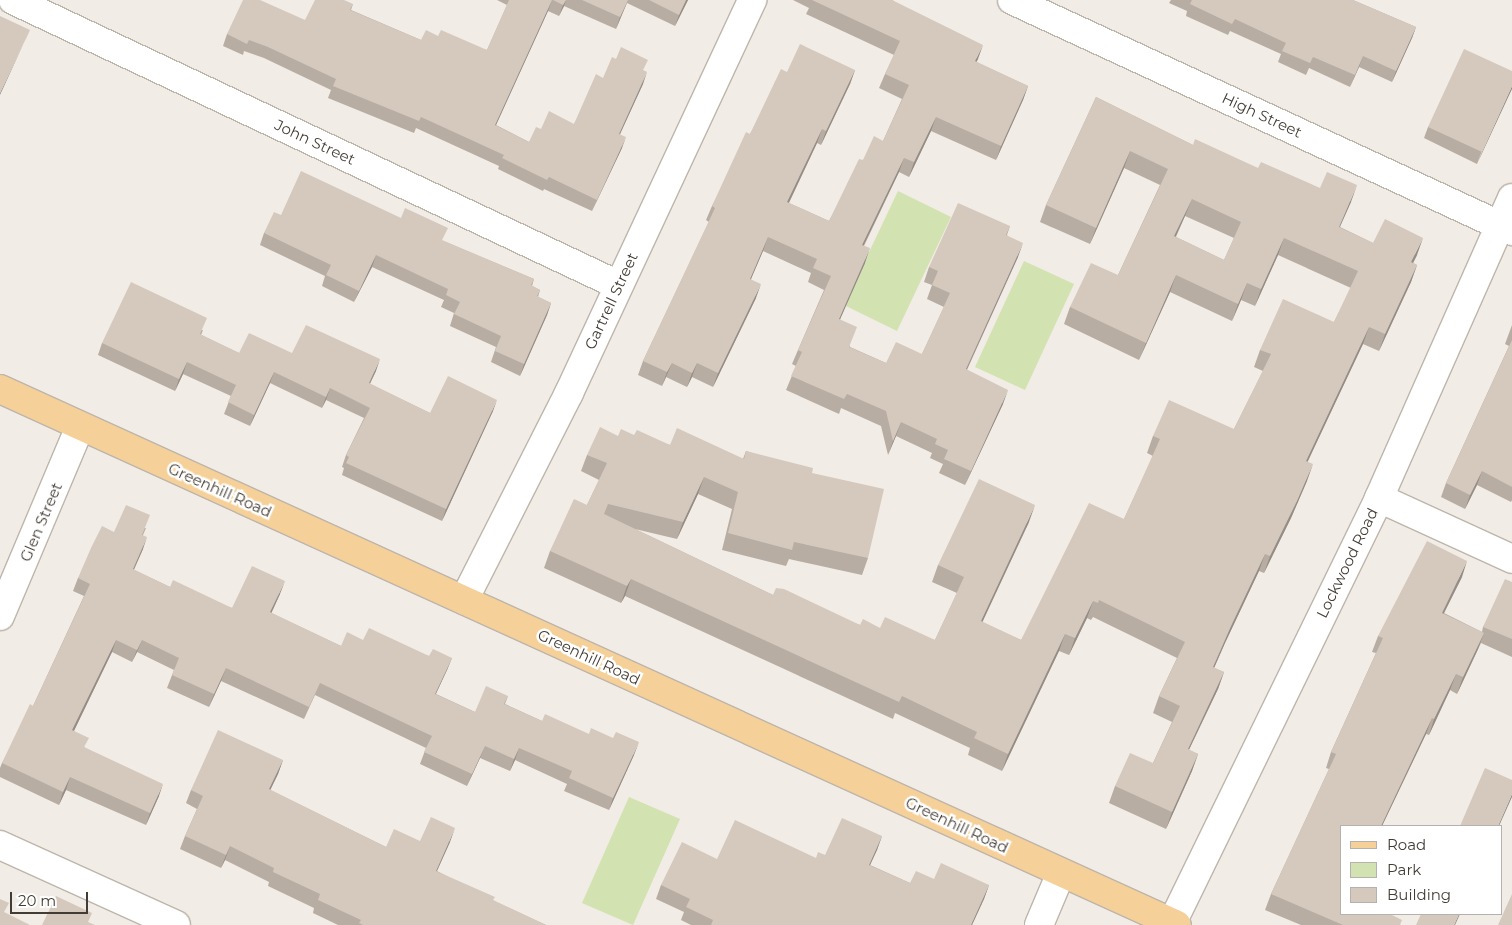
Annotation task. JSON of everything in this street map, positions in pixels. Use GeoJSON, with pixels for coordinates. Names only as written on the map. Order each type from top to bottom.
{"type":"FeatureCollection","features":[{"type":"Feature","properties":{"kind":"main road","name":"Greenhill Road"},"geometry":{"type":"LineString","coordinates":[[0,389],[1175,924]]}},
{"type":"Feature","properties":{"kind":"street","name":"John Street"},"geometry":{"type":"LineString","coordinates":[[13,0],[618,284]]}},
{"type":"Feature","properties":{"kind":"street","name":"Gartrell Street"},"geometry":{"type":"LineString","coordinates":[[464,600],[569,392],[752,0]]}},
{"type":"Feature","properties":{"kind":"street","name":"High Street"},"geometry":{"type":"LineString","coordinates":[[1012,0],[1506,229]]}},
{"type":"Feature","properties":{"kind":"street","name":"Lockwood Road"},"geometry":{"type":"LineString","coordinates":[[1175,924],[1506,229],[1512,198]]}},
{"type":"Feature","properties":{"kind":"street","name":"Glen Street"},"geometry":{"type":"LineString","coordinates":[[0,616],[80,427]]}},
{"type":"Feature","properties":{"kind":"street"},"geometry":{"type":"LineString","coordinates":[[1379,498],[1512,558]]}},
{"type":"Feature","properties":{"kind":"street"},"geometry":{"type":"LineString","coordinates":[[0,845],[176,925]]}},
{"type":"Feature","properties":{"kind":"street"},"geometry":{"type":"LineString","coordinates":[[1039,925],[1061,873]]}},
{"type":"Feature","properties":{"kind":"green space"},"geometry":{"type":"Polygon","coordinates":[[[898,191],[951,217],[897,331],[844,305],[898,191]]]}},
{"type":"Feature","properties":{"kind":"green space"},"geometry":{"type":"Polygon","coordinates":[[[1024,261],[1074,284],[1025,390],[975,367],[1024,261]]]}},
{"type":"Feature","properties":{"kind":"green space"},"geometry":{"type":"Polygon","coordinates":[[[629,797],[680,819],[633,925],[582,903],[629,797]]]}},
{"type":"Feature","properties":{"kind":"building"},"geometry":{"type":"Polygon","coordinates":[[[243,0],[260,0],[305,20],[315,0],[344,0],[353,4],[350,10],[421,40],[426,30],[438,36],[441,30],[487,50],[509,0],[552,0],[495,125],[529,142],[536,127],[541,129],[549,111],[574,124],[596,74],[603,78],[612,57],[616,59],[621,47],[648,60],[643,70],[647,72],[619,134],[626,137],[597,200],[549,177],[547,180],[502,158],[504,155],[421,117],[419,121],[333,86],[336,79],[268,47],[249,40],[247,44],[227,34],[243,0]]]}},
{"type":"Feature","properties":{"kind":"building"},"geometry":{"type":"Polygon","coordinates":[[[553,0],[566,0],[563,5],[553,0]]]}},
{"type":"Feature","properties":{"kind":"building"},"geometry":{"type":"Polygon","coordinates":[[[582,0],[628,0],[620,17],[582,0]]]}},
{"type":"Feature","properties":{"kind":"building"},"geometry":{"type":"Polygon","coordinates":[[[649,0],[686,0],[679,15],[649,0]]]}},
{"type":"Feature","properties":{"kind":"building"},"geometry":{"type":"Polygon","coordinates":[[[812,0],[892,0],[983,45],[975,61],[1028,86],[1001,146],[936,117],[914,162],[904,158],[862,245],[870,248],[839,319],[857,327],[849,347],[886,363],[896,342],[922,354],[950,293],[932,285],[938,271],[929,267],[958,203],[1010,226],[1006,235],[1023,243],[966,369],[1008,390],[971,471],[944,459],[948,450],[935,444],[937,439],[901,422],[893,441],[886,411],[847,394],[844,399],[791,376],[802,352],[798,350],[831,276],[813,268],[817,259],[768,237],[750,279],[761,284],[718,373],[697,363],[692,373],[672,363],[667,372],[643,361],[715,208],[712,206],[746,132],[750,134],[781,69],[787,72],[800,44],[855,70],[826,131],[822,129],[787,202],[829,221],[859,159],[863,160],[874,136],[883,141],[909,85],[885,74],[900,41],[812,0]]]}},
{"type":"Feature","properties":{"kind":"building"},"geometry":{"type":"Polygon","coordinates":[[[1192,0],[1353,0],[1416,27],[1396,71],[1363,56],[1355,75],[1313,57],[1310,63],[1282,51],[1286,43],[1235,19],[1232,24],[1190,4],[1192,0]]]}},
{"type":"Feature","properties":{"kind":"building"},"geometry":{"type":"Polygon","coordinates":[[[0,16],[30,30],[0,93],[0,16]]]}},
{"type":"Feature","properties":{"kind":"building"},"geometry":{"type":"Polygon","coordinates":[[[1464,49],[1512,71],[1512,86],[1482,152],[1428,127],[1464,49]]]}},
{"type":"Feature","properties":{"kind":"building"},"geometry":{"type":"Polygon","coordinates":[[[1096,97],[1193,145],[1195,139],[1258,168],[1261,162],[1320,188],[1327,172],[1357,185],[1339,227],[1373,243],[1385,219],[1423,238],[1411,262],[1417,265],[1385,334],[1369,327],[1306,461],[1313,464],[1297,501],[1270,556],[1265,554],[1213,667],[1224,672],[1188,749],[1198,754],[1172,812],[1115,786],[1130,753],[1153,763],[1180,706],[1159,696],[1185,642],[1099,600],[1098,603],[1093,601],[1075,638],[1065,634],[1008,754],[974,738],[977,732],[902,696],[899,702],[631,579],[627,586],[550,551],[574,499],[587,505],[607,463],[587,455],[600,427],[618,436],[621,429],[634,435],[637,430],[670,445],[677,428],[744,459],[746,451],[813,468],[812,473],[884,489],[868,558],[794,542],[792,550],[728,533],[738,492],[704,477],[683,522],[608,504],[604,514],[773,595],[776,588],[784,589],[860,625],[863,619],[880,628],[885,617],[935,640],[964,577],[938,565],[979,479],[1035,505],[981,621],[1021,640],[1089,503],[1124,519],[1160,439],[1153,436],[1169,400],[1234,429],[1271,354],[1260,350],[1283,299],[1334,322],[1358,271],[1284,238],[1261,289],[1247,283],[1238,304],[1176,275],[1146,343],[1070,307],[1091,263],[1118,275],[1168,169],[1130,151],[1096,228],[1046,205],[1096,97]],[[1192,199],[1174,236],[1224,260],[1241,222],[1192,199]]]}},
{"type":"Feature","properties":{"kind":"building"},"geometry":{"type":"Polygon","coordinates":[[[301,171],[401,218],[405,208],[448,228],[442,240],[534,279],[531,285],[540,290],[537,296],[551,303],[524,364],[495,351],[501,336],[454,314],[460,302],[446,295],[448,289],[376,255],[359,291],[326,275],[331,265],[264,233],[274,212],[281,215],[301,171]]]}},
{"type":"Feature","properties":{"kind":"building"},"geometry":{"type":"Polygon","coordinates":[[[131,282],[207,318],[200,334],[239,353],[249,333],[292,353],[306,325],[380,359],[369,383],[430,413],[448,376],[497,400],[446,509],[346,463],[349,457],[346,455],[370,408],[330,388],[326,397],[274,372],[254,415],[228,402],[236,385],[187,362],[179,379],[102,343],[131,282]]]}},
{"type":"Feature","properties":{"kind":"building"},"geometry":{"type":"Polygon","coordinates":[[[1512,340],[1512,487],[1482,471],[1470,495],[1446,483],[1512,340]]]}},
{"type":"Feature","properties":{"kind":"building"},"geometry":{"type":"Polygon","coordinates":[[[126,505],[150,515],[142,535],[147,537],[133,569],[170,587],[173,580],[232,608],[252,566],[285,581],[270,612],[341,646],[347,632],[363,640],[369,628],[429,656],[433,649],[452,658],[435,694],[475,712],[486,686],[508,696],[504,704],[542,721],[545,714],[589,734],[591,728],[613,738],[616,732],[639,742],[613,798],[569,778],[572,771],[519,748],[514,759],[485,746],[472,774],[424,752],[432,736],[320,683],[309,707],[226,668],[214,694],[172,675],[179,658],[142,640],[137,650],[116,640],[72,730],[89,738],[84,747],[163,784],[150,813],[70,777],[63,792],[2,763],[30,704],[33,706],[90,584],[78,578],[91,548],[102,526],[114,532],[126,505]]]}},
{"type":"Feature","properties":{"kind":"building"},"geometry":{"type":"Polygon","coordinates":[[[1427,541],[1467,561],[1442,613],[1484,633],[1463,677],[1456,674],[1434,719],[1432,718],[1381,825],[1340,825],[1340,915],[1392,915],[1402,920],[1400,925],[1343,925],[1271,894],[1336,754],[1331,752],[1383,638],[1378,636],[1427,541]]]}},
{"type":"Feature","properties":{"kind":"building"},"geometry":{"type":"Polygon","coordinates":[[[1505,579],[1512,582],[1512,639],[1483,627],[1505,579]]]}},
{"type":"Feature","properties":{"kind":"building"},"geometry":{"type":"Polygon","coordinates":[[[218,730],[283,760],[269,789],[386,847],[394,829],[420,841],[431,817],[455,828],[436,871],[495,897],[493,900],[546,925],[363,925],[359,923],[361,920],[318,900],[320,894],[273,872],[274,868],[230,846],[226,855],[185,836],[203,796],[191,790],[218,730]]]}},
{"type":"Feature","properties":{"kind":"building"},"geometry":{"type":"Polygon","coordinates":[[[1485,768],[1512,780],[1512,794],[1498,825],[1460,825],[1485,768]]]}},
{"type":"Feature","properties":{"kind":"building"},"geometry":{"type":"Polygon","coordinates":[[[842,818],[882,836],[869,865],[910,883],[916,871],[934,879],[941,863],[989,885],[971,925],[711,925],[713,920],[686,907],[690,899],[661,885],[682,842],[717,859],[735,820],[816,858],[818,852],[825,855],[842,818]]]}},
{"type":"Feature","properties":{"kind":"building"},"geometry":{"type":"Polygon","coordinates":[[[1512,894],[1512,925],[1498,925],[1512,894]]]}},
{"type":"Feature","properties":{"kind":"building"},"geometry":{"type":"Polygon","coordinates":[[[56,896],[92,913],[88,922],[95,925],[42,925],[56,896]]]}},
{"type":"Feature","properties":{"kind":"building"},"geometry":{"type":"Polygon","coordinates":[[[0,899],[9,903],[4,912],[30,925],[0,925],[0,899]]]}},
{"type":"Feature","properties":{"kind":"building"},"geometry":{"type":"Polygon","coordinates":[[[1421,915],[1459,915],[1454,925],[1416,925],[1421,915]]]}}]}
